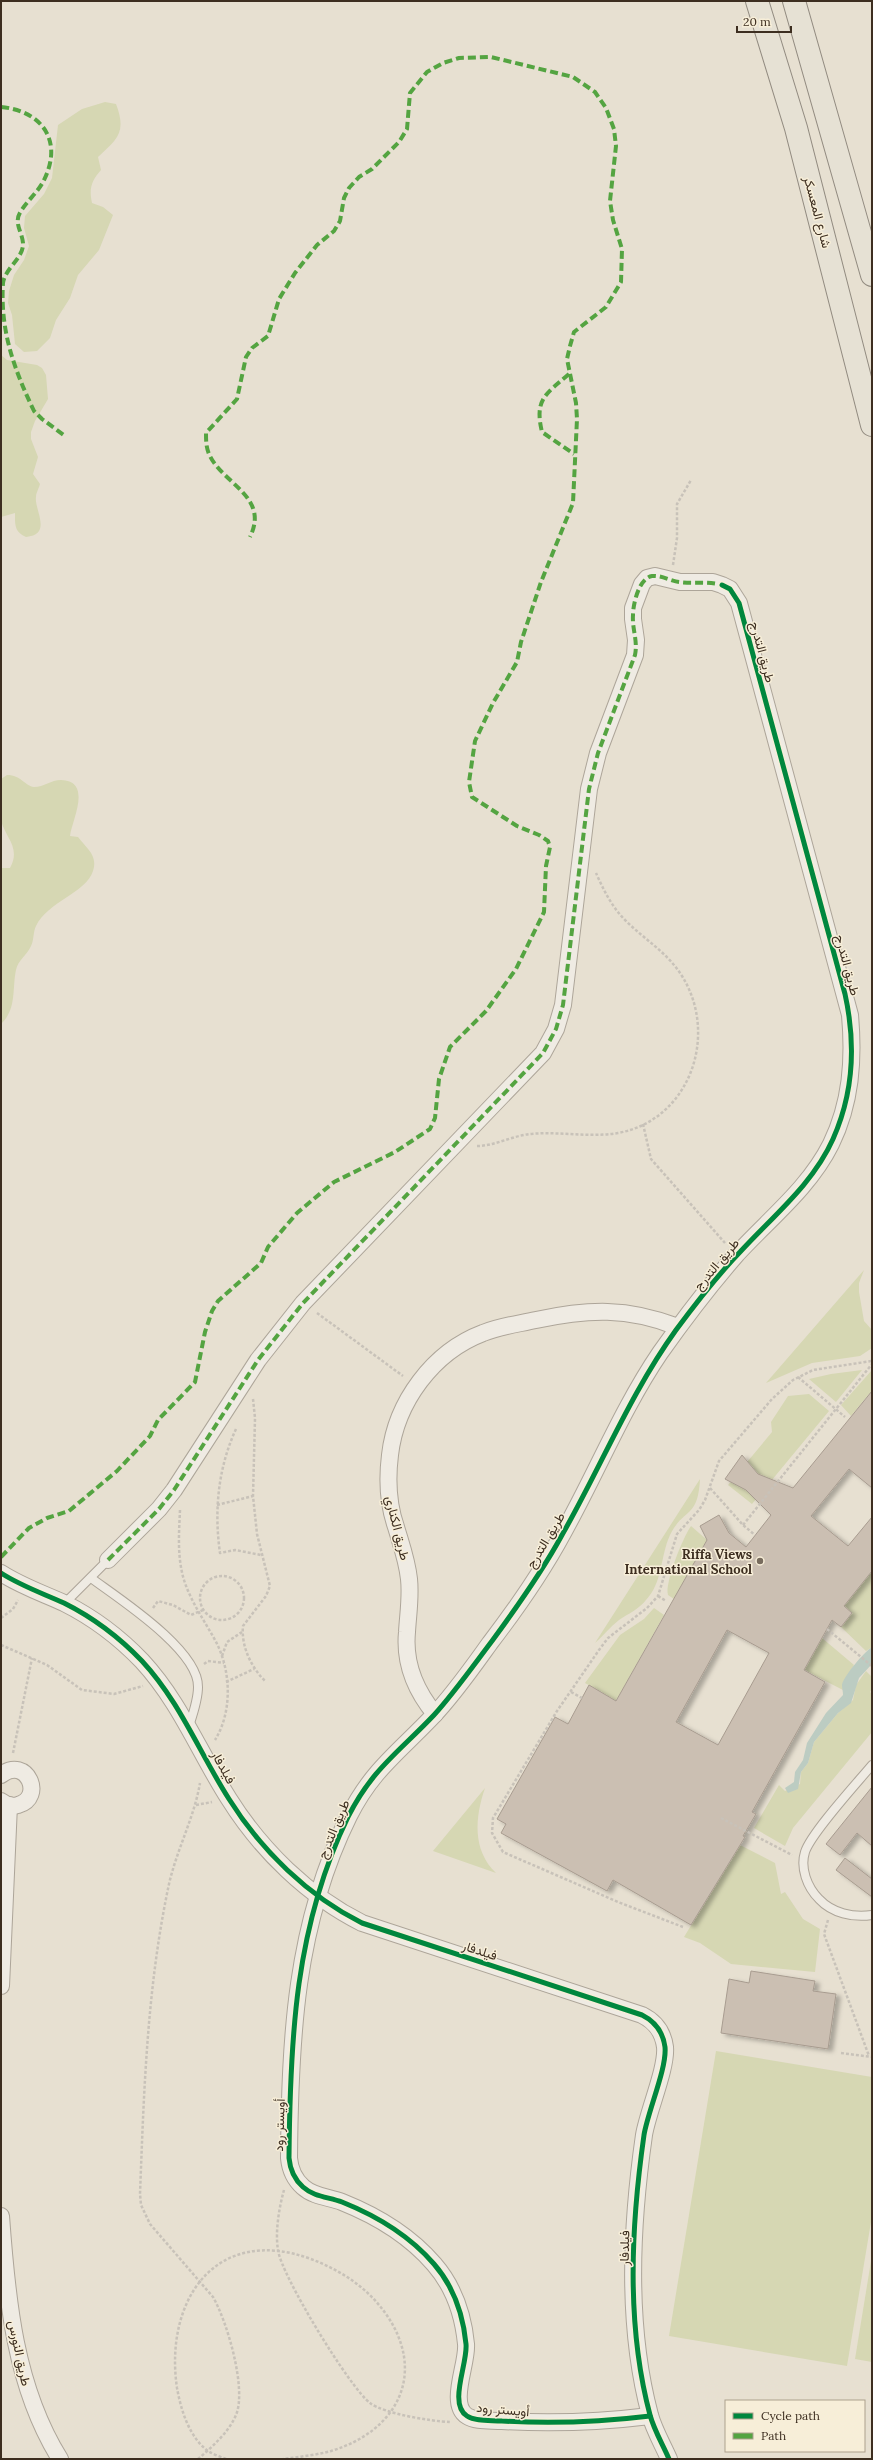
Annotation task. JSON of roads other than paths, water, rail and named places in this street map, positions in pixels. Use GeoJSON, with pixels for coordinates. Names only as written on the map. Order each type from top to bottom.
{"type":"FeatureCollection","features":[{"type":"Feature","properties":{"kind":"main road","name":"شارع المعسكر"},"geometry":{"type":"LineString","coordinates":[[757,1],[796,128],[872,425]]}},
{"type":"Feature","properties":{"kind":"main road"},"geometry":{"type":"LineString","coordinates":[[794,1],[872,275]]}},
{"type":"Feature","properties":{"kind":"street","name":"طريق التدرج"},"geometry":{"type":"LineString","coordinates":[[108,1560],[159,1509],[174,1490],[246,1377],[303,1303],[535,1064],[556,1029],[563,1005],[589,789],[598,753],[635,655],[636,640],[633,608],[642,584],[647,578],[655,576],[670,580],[713,582],[730,589],[739,603],[850,1015],[852,1058],[845,1108],[832,1142],[822,1162],[798,1192],[736,1255],[678,1327],[638,1389],[558,1543],[498,1632],[435,1714],[384,1762],[361,1793],[340,1834],[317,1896]]}},
{"type":"Feature","properties":{"kind":"street","name":"طريق الكناري"},"geometry":{"type":"LineString","coordinates":[[435,1714],[419,1691],[409,1665],[406,1634],[410,1599],[409,1580],[389,1491],[390,1454],[394,1435],[399,1418],[416,1386],[440,1359],[454,1348],[473,1337],[498,1328],[568,1313],[610,1311],[648,1317],[678,1327]]}},
{"type":"Feature","properties":{"kind":"street","name":"فيلدفار"},"geometry":{"type":"LineString","coordinates":[[1,1573],[24,1587],[64,1604],[112,1634],[142,1661],[159,1681],[189,1726],[229,1799],[255,1834],[297,1881],[317,1896],[342,1913],[362,1924],[642,2015],[652,2020],[658,2026],[663,2037],[664,2064],[647,2115],[636,2195],[635,2278],[637,2339],[650,2416],[669,2459]]}},
{"type":"Feature","properties":{"kind":"street"},"geometry":{"type":"LineString","coordinates":[[1,1986],[5,1803],[17,1805],[26,1801],[31,1787],[24,1773],[5,1772]]}},
{"type":"Feature","properties":{"kind":"street","name":"أويستر رود"},"geometry":{"type":"LineString","coordinates":[[317,1896],[304,1950],[294,2009],[289,2158],[292,2173],[303,2188],[311,2193],[360,2209],[396,2230],[428,2257],[442,2274],[458,2303],[464,2327],[466,2364],[458,2403],[460,2408],[468,2417],[526,2422],[571,2422],[650,2416]]}},
{"type":"Feature","properties":{"kind":"street","name":"طريق النورس"},"geometry":{"type":"LineString","coordinates":[[1,2216],[14,2328],[24,2378],[41,2426],[60,2459]]}},
{"type":"Feature","properties":{"kind":"lane"},"geometry":{"type":"LineString","coordinates":[[64,1604],[108,1560]]}},
{"type":"Feature","properties":{"kind":"lane"},"geometry":{"type":"LineString","coordinates":[[91,1578],[145,1617],[167,1637],[194,1672],[198,1688],[189,1726]]}},
{"type":"Feature","properties":{"kind":"lane"},"geometry":{"type":"LineString","coordinates":[[872,1765],[808,1843],[803,1860],[807,1883],[822,1903],[838,1912],[854,1916],[872,1915]]}},
{"type":"Feature","properties":{"kind":"place","name":"Riffa Views International School"},"geometry":{"type":"Point","coordinates":[760,1561]}}]}
